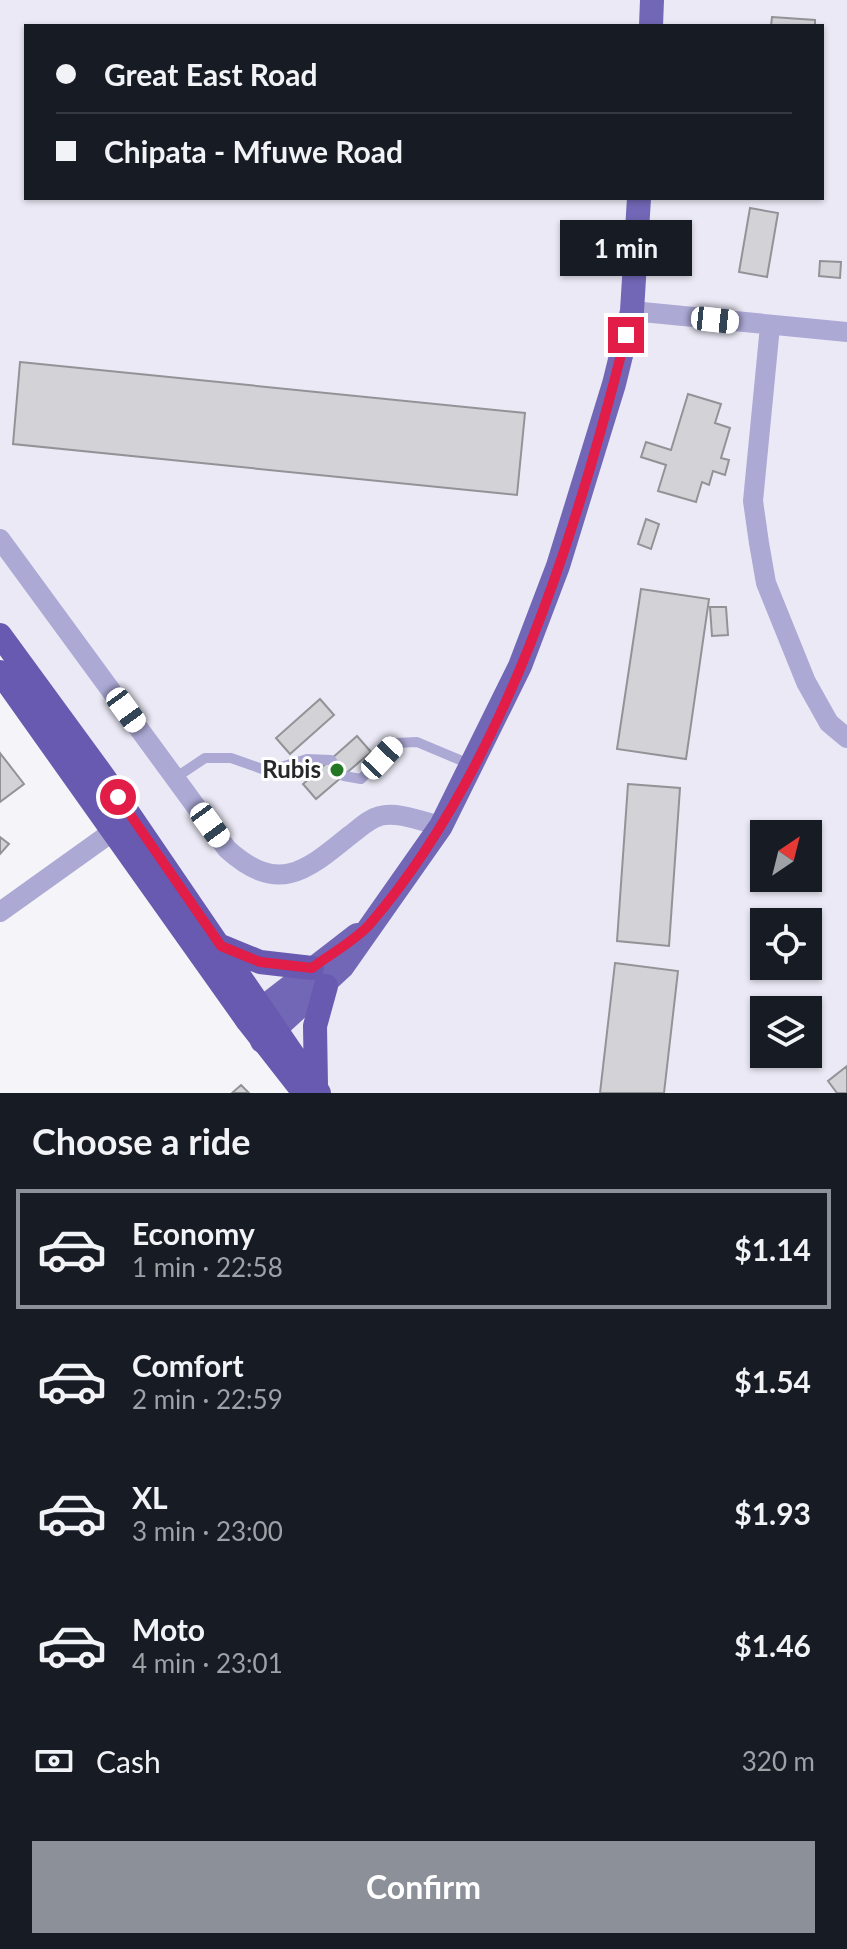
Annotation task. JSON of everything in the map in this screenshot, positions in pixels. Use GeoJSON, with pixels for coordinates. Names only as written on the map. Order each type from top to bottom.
{"type":"FeatureCollection","features":[{"type":"Feature","properties":{"kind":"highway"},"geometry":{"type":"LineString","coordinates":[[0,635],[123,824],[313,1092]]}},
{"type":"Feature","properties":{"kind":"highway"},"geometry":{"type":"LineString","coordinates":[[0,672],[221,946],[255,1014]]}},
{"type":"Feature","properties":{"kind":"highway"},"geometry":{"type":"LineString","coordinates":[[221,946],[260,962],[319,977],[313,1092]]}},
{"type":"Feature","properties":{"kind":"main road"},"geometry":{"type":"LineString","coordinates":[[651,24],[652,0]]}},
{"type":"Feature","properties":{"kind":"main road"},"geometry":{"type":"LineString","coordinates":[[270,1034],[368,926],[441,826],[474,765],[520,666],[558,566],[614,384],[632,311],[639,200]]}},
{"type":"Feature","properties":{"kind":"main road"},"geometry":{"type":"LineString","coordinates":[[255,1014],[319,977]]}},
{"type":"Feature","properties":{"kind":"street"},"geometry":{"type":"LineString","coordinates":[[632,311],[847,332]]}},
{"type":"Feature","properties":{"kind":"street"},"geometry":{"type":"LineString","coordinates":[[770,326],[753,501],[766,583],[806,682],[829,723],[847,738]]}},
{"type":"Feature","properties":{"kind":"street"},"geometry":{"type":"LineString","coordinates":[[0,539],[227,849],[246,867],[285,876],[311,867],[369,821],[382,815],[441,826]]}},
{"type":"Feature","properties":{"kind":"street"},"geometry":{"type":"LineString","coordinates":[[0,912],[123,824]]}},
{"type":"Feature","properties":{"kind":"lane"},"geometry":{"type":"LineString","coordinates":[[175,778],[205,758],[231,758],[268,771],[307,759],[331,760],[344,776],[361,779],[396,743],[417,742],[474,765]]}},
{"type":"Feature","properties":{"kind":"shaded area"},"geometry":{"type":"Polygon","coordinates":[[[0,0],[847,0],[847,1093],[322,1093],[0,641],[0,0]]]}},
{"type":"Feature","properties":{"kind":"building"},"geometry":{"type":"Polygon","coordinates":[[[772,17],[815,20],[815,24],[771,24],[772,17]]]}},
{"type":"Feature","properties":{"kind":"building"},"geometry":{"type":"Polygon","coordinates":[[[750,208],[778,213],[767,277],[739,272],[750,208]]]}},
{"type":"Feature","properties":{"kind":"building"},"geometry":{"type":"Polygon","coordinates":[[[820,261],[841,262],[840,278],[819,276],[820,261]]]}},
{"type":"Feature","properties":{"kind":"building"},"geometry":{"type":"Polygon","coordinates":[[[20,362],[525,413],[517,495],[13,444],[20,362]]]}},
{"type":"Feature","properties":{"kind":"building"},"geometry":{"type":"Polygon","coordinates":[[[688,394],[721,404],[715,423],[730,428],[721,458],[729,460],[725,475],[713,471],[709,485],[702,482],[696,502],[658,491],[666,465],[641,457],[646,442],[671,450],[688,394]]]}},
{"type":"Feature","properties":{"kind":"building"},"geometry":{"type":"Polygon","coordinates":[[[646,519],[659,524],[651,549],[638,544],[646,519]]]}},
{"type":"Feature","properties":{"kind":"building"},"geometry":{"type":"Polygon","coordinates":[[[641,589],[709,599],[686,759],[617,749],[641,589]]]}},
{"type":"Feature","properties":{"kind":"building"},"geometry":{"type":"Polygon","coordinates":[[[710,607],[726,607],[728,635],[712,636],[710,607]]]}},
{"type":"Feature","properties":{"kind":"building"},"geometry":{"type":"Polygon","coordinates":[[[320,699],[334,715],[290,754],[276,738],[320,699]]]}},
{"type":"Feature","properties":{"kind":"building"},"geometry":{"type":"Polygon","coordinates":[[[357,736],[371,752],[316,799],[303,784],[357,736]]]}},
{"type":"Feature","properties":{"kind":"building"},"geometry":{"type":"Polygon","coordinates":[[[0,753],[24,784],[0,802],[0,753]]]}},
{"type":"Feature","properties":{"kind":"building"},"geometry":{"type":"Polygon","coordinates":[[[628,784],[680,788],[669,946],[617,941],[628,784]]]}},
{"type":"Feature","properties":{"kind":"building"},"geometry":{"type":"Polygon","coordinates":[[[0,837],[9,844],[0,854],[0,837]]]}},
{"type":"Feature","properties":{"kind":"building"},"geometry":{"type":"Polygon","coordinates":[[[615,963],[678,971],[664,1093],[600,1093],[615,963]]]}},
{"type":"Feature","properties":{"kind":"building"},"geometry":{"type":"Polygon","coordinates":[[[847,1066],[847,1093],[837,1093],[828,1081],[847,1066]]]}},
{"type":"Feature","properties":{"kind":"building"},"geometry":{"type":"Polygon","coordinates":[[[241,1085],[249,1093],[232,1093],[241,1085]]]}},
{"type":"Feature","properties":{"kind":"place","name":"Rubis"},"geometry":{"type":"Point","coordinates":[337,770]}},
{"type":"Feature","properties":{"kind":"route"},"geometry":{"type":"LineString","coordinates":[[118,797],[221,946],[260,962],[312,968],[368,926],[441,826],[469,775],[520,666],[558,566],[626,335]]}}]}
